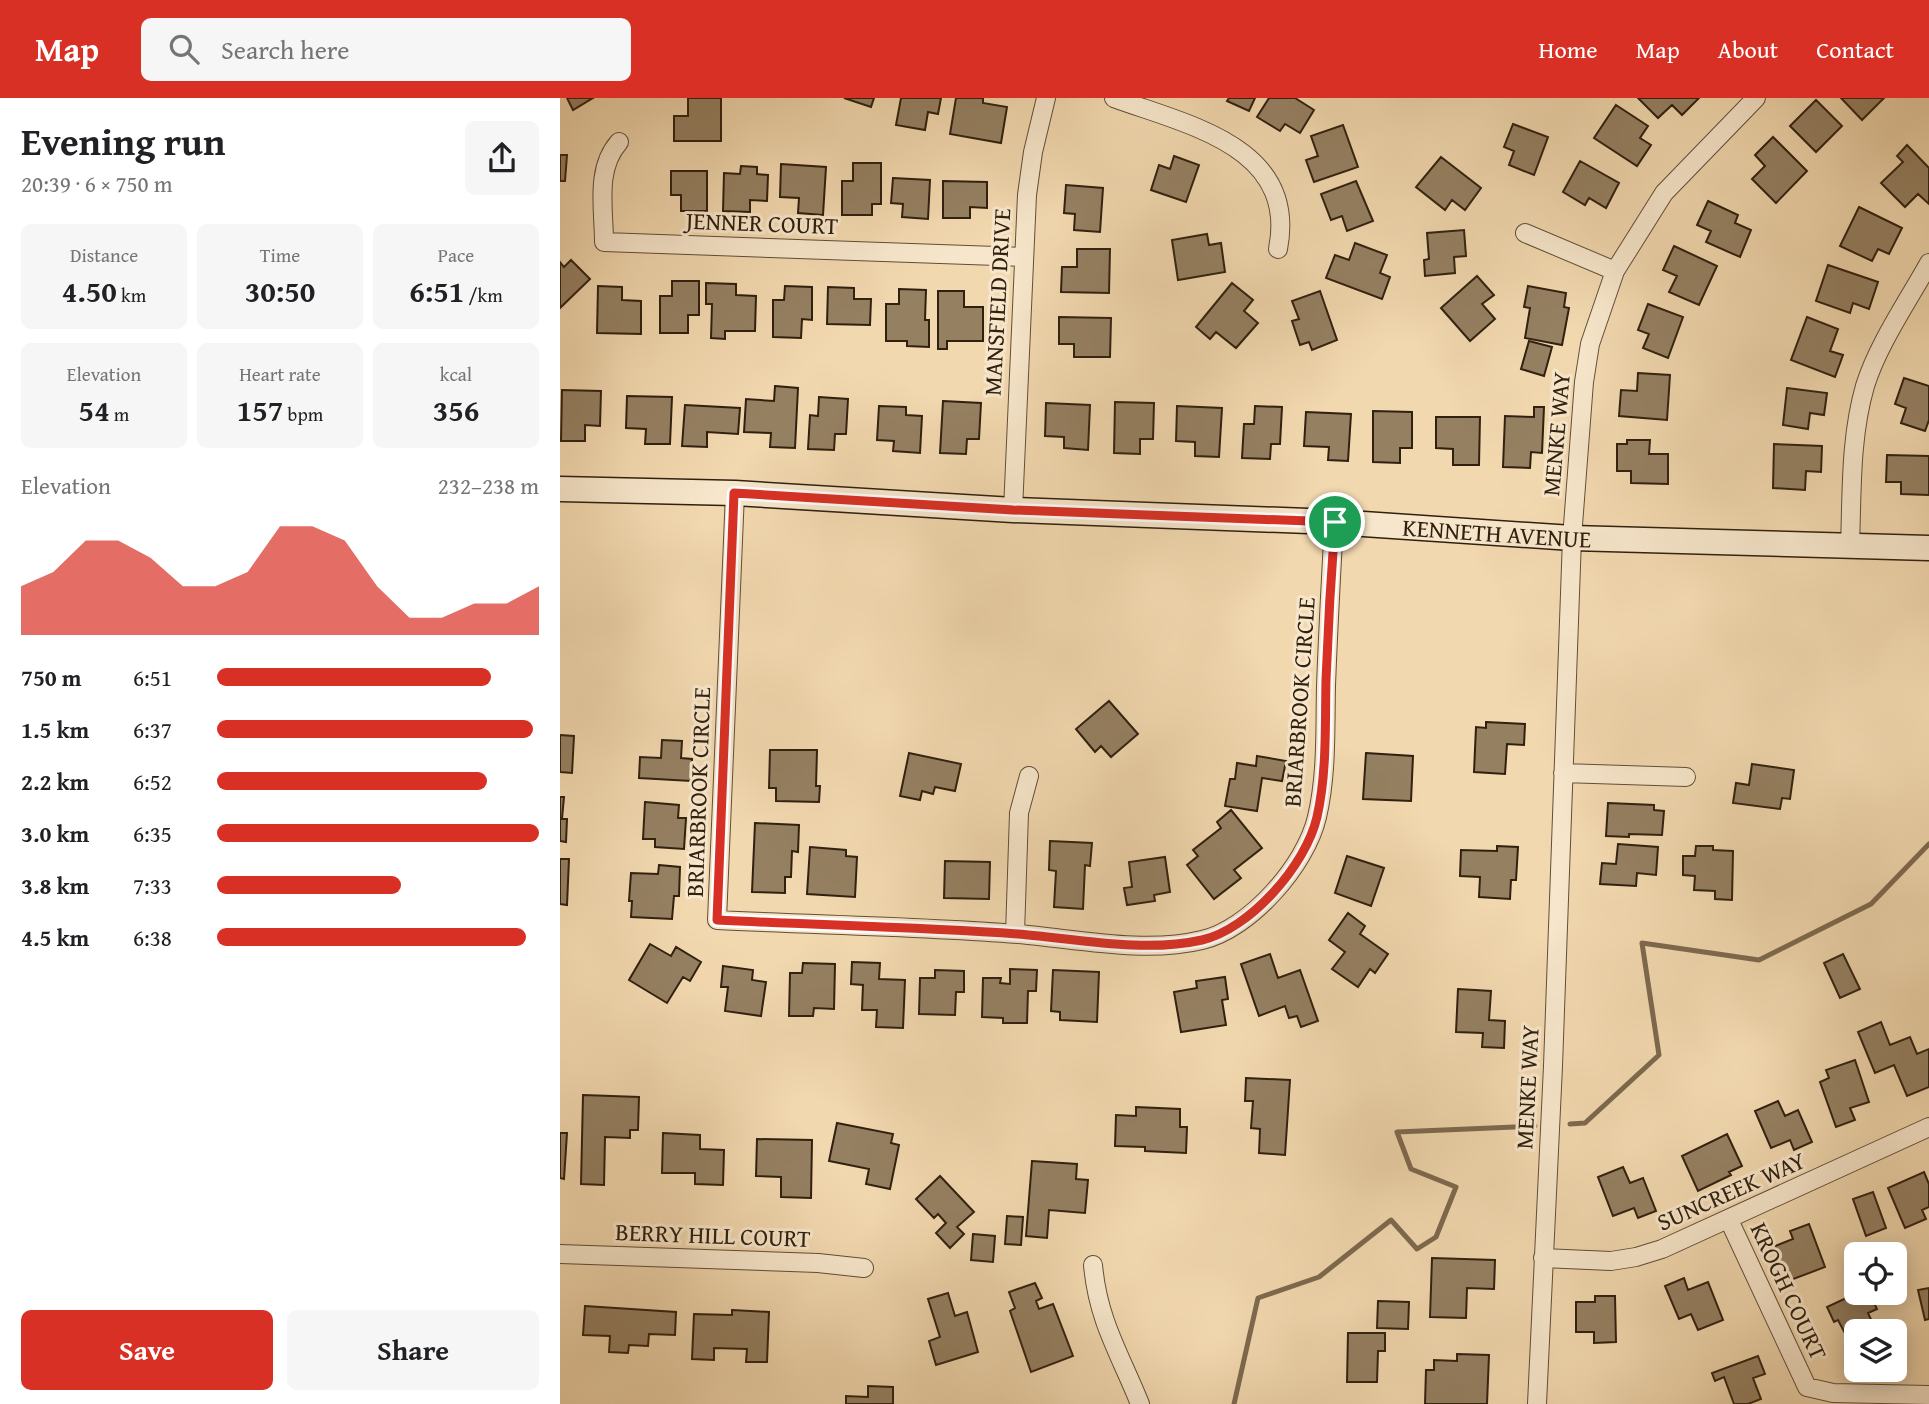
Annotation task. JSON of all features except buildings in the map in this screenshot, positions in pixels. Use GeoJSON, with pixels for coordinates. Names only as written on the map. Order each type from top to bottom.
{"type":"FeatureCollection","features":[{"type":"Feature","properties":{"kind":"main road","name":"KENNETH AVENUE"},"geometry":{"type":"LineString","coordinates":[[560,489],[734,493],[1013,510],[1335,522],[1572,538],[1929,548]]}},
{"type":"Feature","properties":{"kind":"street","name":"MANSFIELD DRIVE"},"geometry":{"type":"LineString","coordinates":[[1013,510],[1027,195],[1033,152],[1046,98]]}},
{"type":"Feature","properties":{"kind":"street"},"geometry":{"type":"LineString","coordinates":[[1114,98],[1206,131],[1236,147],[1255,163],[1271,184],[1280,209],[1281,236],[1278,249]]}},
{"type":"Feature","properties":{"kind":"street","name":"MENKE WAY"},"geometry":{"type":"LineString","coordinates":[[1537,1404],[1553,1066],[1572,538],[1584,382],[1590,344],[1615,271],[1664,193],[1756,98]]}},
{"type":"Feature","properties":{"kind":"street","name":"JENNER COURT"},"geometry":{"type":"LineString","coordinates":[[619,142],[610,151],[603,173],[604,242],[1023,257]]}},
{"type":"Feature","properties":{"kind":"street"},"geometry":{"type":"LineString","coordinates":[[1525,233],[1615,271]]}},
{"type":"Feature","properties":{"kind":"street"},"geometry":{"type":"LineString","coordinates":[[1850,546],[1855,442],[1866,384],[1877,356],[1929,263]]}},
{"type":"Feature","properties":{"kind":"street","name":"BRIARBROOK CIRCLE"},"geometry":{"type":"LineString","coordinates":[[734,493],[717,920],[1016,934],[1157,946],[1203,940],[1232,929],[1253,914],[1282,881],[1307,841],[1317,819],[1323,772],[1327,639],[1335,522]]}},
{"type":"Feature","properties":{"kind":"street"},"geometry":{"type":"LineString","coordinates":[[1563,773],[1686,777]]}},
{"type":"Feature","properties":{"kind":"street"},"geometry":{"type":"LineString","coordinates":[[1016,934],[1019,813],[1029,776]]}},
{"type":"Feature","properties":{"kind":"street","name":"SUNCREEK WAY"},"geometry":{"type":"LineString","coordinates":[[1544,1258],[1611,1261],[1661,1249],[1929,1127]]}},
{"type":"Feature","properties":{"kind":"street","name":"KROGH COURT"},"geometry":{"type":"LineString","coordinates":[[1729,1220],[1807,1387],[1833,1393],[1929,1395]]}},
{"type":"Feature","properties":{"kind":"street","name":"BERRY HILL COURT"},"geometry":{"type":"LineString","coordinates":[[560,1254],[818,1263],[864,1268]]}},
{"type":"Feature","properties":{"kind":"street"},"geometry":{"type":"LineString","coordinates":[[1093,1265],[1096,1295],[1115,1350],[1140,1404]]}},
{"type":"Feature","properties":{"kind":"waterway"},"geometry":{"type":"LineString","coordinates":[[1570,1124],[1585,1123],[1659,1055],[1642,943],[1759,960],[1871,904],[1929,844]]}},
{"type":"Feature","properties":{"kind":"waterway"},"geometry":{"type":"LineString","coordinates":[[1234,1404],[1258,1298],[1319,1277],[1391,1220],[1417,1249],[1436,1237],[1456,1187],[1411,1169],[1397,1132],[1535,1126]]}},
{"type":"Feature","properties":{"kind":"route"},"geometry":{"type":"LineString","coordinates":[[734,493],[1013,510],[1335,522],[1327,639],[1323,772],[1317,819],[1298,858],[1271,896],[1253,914],[1232,929],[1203,940],[1157,946],[1016,934],[717,920],[734,493]]}}]}
